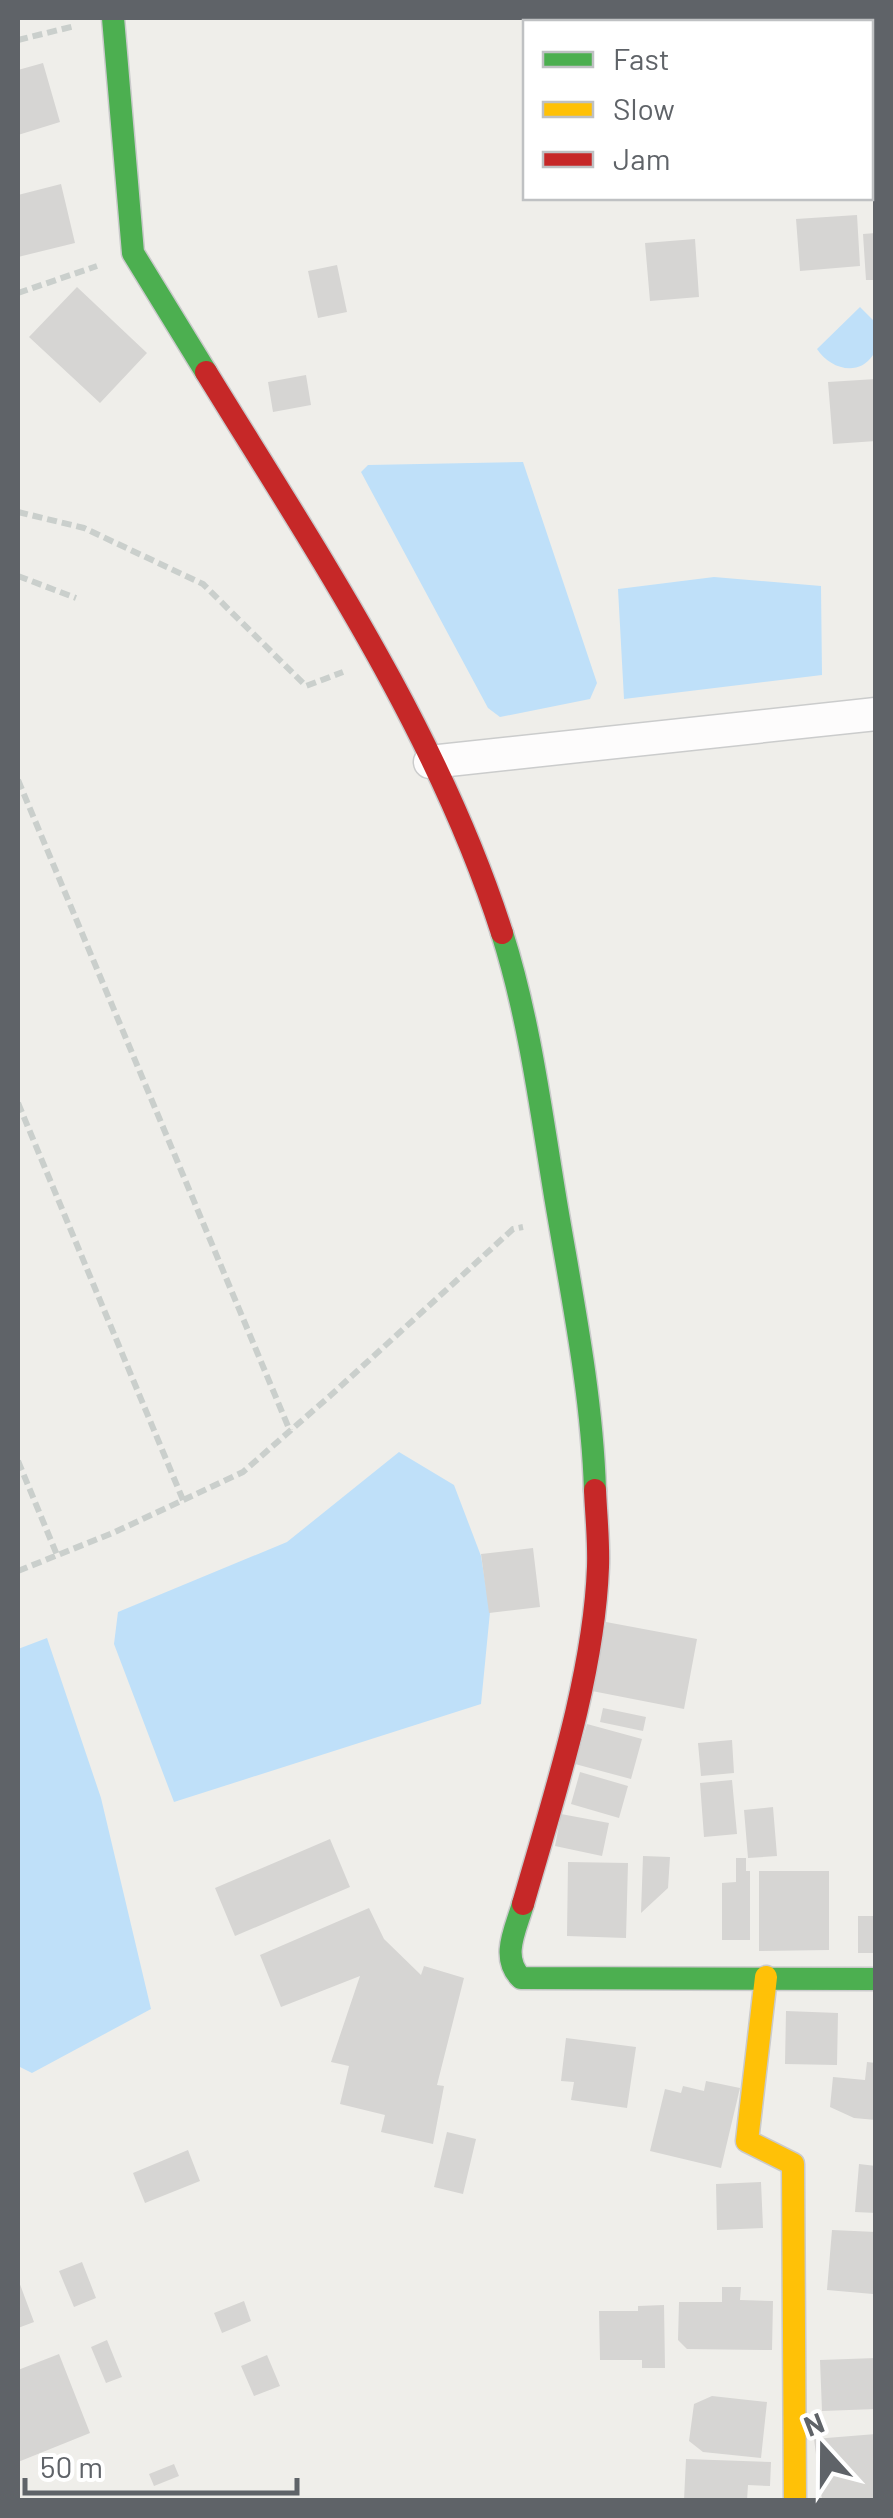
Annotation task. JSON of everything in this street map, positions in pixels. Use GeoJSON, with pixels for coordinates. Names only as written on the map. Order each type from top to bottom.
{"type":"FeatureCollection","features":[{"type":"Feature","properties":{"kind":"street"},"geometry":{"type":"LineString","coordinates":[[102,20],[133,253],[382,658],[484,878],[521,994],[594,1450],[598,1566],[593,1620],[566,1754],[510,1954],[510,1968],[520,1978],[876,1979]]}},
{"type":"Feature","properties":{"kind":"street"},"geometry":{"type":"LineString","coordinates":[[430,762],[876,714]]}},
{"type":"Feature","properties":{"kind":"street"},"geometry":{"type":"LineString","coordinates":[[766,1977],[747,2140],[793,2164],[795,2500]]}},
{"type":"Feature","properties":{"kind":"path"},"geometry":{"type":"LineString","coordinates":[[18,40],[102,20]]}},
{"type":"Feature","properties":{"kind":"path"},"geometry":{"type":"LineString","coordinates":[[18,292],[133,253]]}},
{"type":"Feature","properties":{"kind":"path"},"geometry":{"type":"LineString","coordinates":[[18,512],[84,528],[203,584],[306,686],[382,658]]}},
{"type":"Feature","properties":{"kind":"path"},"geometry":{"type":"LineString","coordinates":[[18,576],[76,598]]}},
{"type":"Feature","properties":{"kind":"path"},"geometry":{"type":"LineString","coordinates":[[18,780],[290,1430]]}},
{"type":"Feature","properties":{"kind":"path"},"geometry":{"type":"LineString","coordinates":[[18,1103],[183,1500]]}},
{"type":"Feature","properties":{"kind":"path"},"geometry":{"type":"LineString","coordinates":[[18,1571],[243,1472],[513,1230],[558,1219]]}},
{"type":"Feature","properties":{"kind":"path"},"geometry":{"type":"LineString","coordinates":[[18,1461],[57,1555]]}},
{"type":"Feature","properties":{"kind":"water"},"geometry":{"type":"Polygon","coordinates":[[[860,307],[875,322],[875,351],[860,366],[844,368],[817,349],[860,307]]]}},
{"type":"Feature","properties":{"kind":"water"},"geometry":{"type":"Polygon","coordinates":[[[523,462],[597,683],[590,699],[500,717],[488,708],[361,472],[368,465],[523,462]]]}},
{"type":"Feature","properties":{"kind":"water"},"geometry":{"type":"Polygon","coordinates":[[[714,577],[821,586],[822,675],[624,699],[618,589],[714,577]]]}},
{"type":"Feature","properties":{"kind":"water"},"geometry":{"type":"Polygon","coordinates":[[[399,1452],[454,1485],[481,1556],[490,1612],[481,1704],[174,1802],[114,1644],[118,1612],[287,1542],[399,1452]]]}},
{"type":"Feature","properties":{"kind":"water"},"geometry":{"type":"Polygon","coordinates":[[[47,1638],[101,1798],[151,2009],[32,2073],[18,2066],[18,1649],[47,1638]]]}},
{"type":"Feature","properties":{"kind":"building"},"geometry":{"type":"Polygon","coordinates":[[[43,63],[60,122],[18,135],[18,70],[43,63]]]}},
{"type":"Feature","properties":{"kind":"building"},"geometry":{"type":"Polygon","coordinates":[[[61,184],[75,243],[18,257],[18,195],[61,184]]]}},
{"type":"Feature","properties":{"kind":"building"},"geometry":{"type":"Polygon","coordinates":[[[857,215],[860,266],[800,271],[796,219],[857,215]]]}},
{"type":"Feature","properties":{"kind":"building"},"geometry":{"type":"Polygon","coordinates":[[[876,233],[876,280],[866,280],[863,234],[876,233]]]}},
{"type":"Feature","properties":{"kind":"building"},"geometry":{"type":"Polygon","coordinates":[[[695,239],[699,297],[650,301],[645,243],[695,239]]]}},
{"type":"Feature","properties":{"kind":"building"},"geometry":{"type":"Polygon","coordinates":[[[337,265],[347,312],[318,318],[308,271],[337,265]]]}},
{"type":"Feature","properties":{"kind":"building"},"geometry":{"type":"Polygon","coordinates":[[[77,287],[147,353],[100,403],[29,337],[77,287]]]}},
{"type":"Feature","properties":{"kind":"building"},"geometry":{"type":"Polygon","coordinates":[[[306,375],[311,405],[273,412],[268,382],[306,375]]]}},
{"type":"Feature","properties":{"kind":"building"},"geometry":{"type":"Polygon","coordinates":[[[876,379],[876,441],[833,444],[828,382],[876,379]]]}},
{"type":"Feature","properties":{"kind":"building"},"geometry":{"type":"Polygon","coordinates":[[[533,1548],[540,1607],[489,1613],[481,1554],[533,1548]]]}},
{"type":"Feature","properties":{"kind":"building"},"geometry":{"type":"Polygon","coordinates":[[[606,1622],[697,1639],[684,1709],[592,1691],[606,1622]]]}},
{"type":"Feature","properties":{"kind":"building"},"geometry":{"type":"Polygon","coordinates":[[[603,1708],[646,1717],[643,1731],[600,1722],[603,1708]]]}},
{"type":"Feature","properties":{"kind":"building"},"geometry":{"type":"Polygon","coordinates":[[[587,1724],[642,1739],[631,1779],[575,1764],[587,1724]]]}},
{"type":"Feature","properties":{"kind":"building"},"geometry":{"type":"Polygon","coordinates":[[[732,1740],[734,1773],[701,1776],[698,1743],[732,1740]]]}},
{"type":"Feature","properties":{"kind":"building"},"geometry":{"type":"Polygon","coordinates":[[[580,1772],[628,1786],[619,1818],[571,1804],[580,1772]]]}},
{"type":"Feature","properties":{"kind":"building"},"geometry":{"type":"Polygon","coordinates":[[[732,1780],[737,1834],[704,1837],[700,1783],[732,1780]]]}},
{"type":"Feature","properties":{"kind":"building"},"geometry":{"type":"Polygon","coordinates":[[[773,1807],[777,1856],[748,1858],[744,1810],[773,1807]]]}},
{"type":"Feature","properties":{"kind":"building"},"geometry":{"type":"Polygon","coordinates":[[[561,1814],[609,1823],[602,1856],[555,1846],[561,1814]]]}},
{"type":"Feature","properties":{"kind":"building"},"geometry":{"type":"Polygon","coordinates":[[[330,1839],[350,1887],[235,1936],[215,1888],[330,1839]]]}},
{"type":"Feature","properties":{"kind":"building"},"geometry":{"type":"Polygon","coordinates":[[[643,1856],[670,1857],[668,1888],[641,1913],[643,1856]]]}},
{"type":"Feature","properties":{"kind":"building"},"geometry":{"type":"Polygon","coordinates":[[[736,1858],[746,1858],[746,1871],[750,1871],[750,1940],[722,1940],[722,1883],[736,1882],[736,1858]]]}},
{"type":"Feature","properties":{"kind":"building"},"geometry":{"type":"Polygon","coordinates":[[[568,1862],[628,1863],[626,1938],[567,1936],[568,1862]]]}},
{"type":"Feature","properties":{"kind":"building"},"geometry":{"type":"Polygon","coordinates":[[[759,1871],[829,1871],[829,1950],[759,1951],[759,1871]]]}},
{"type":"Feature","properties":{"kind":"building"},"geometry":{"type":"Polygon","coordinates":[[[369,1908],[384,1939],[421,1975],[424,1966],[464,1978],[437,2085],[444,2086],[433,2144],[381,2132],[385,2115],[340,2104],[349,2066],[331,2062],[360,1976],[281,2007],[260,1955],[369,1908]]]}},
{"type":"Feature","properties":{"kind":"building"},"geometry":{"type":"Polygon","coordinates":[[[858,1916],[876,1916],[876,1953],[858,1953],[858,1916]]]}},
{"type":"Feature","properties":{"kind":"building"},"geometry":{"type":"Polygon","coordinates":[[[786,2011],[838,2013],[837,2065],[785,2064],[786,2011]]]}},
{"type":"Feature","properties":{"kind":"building"},"geometry":{"type":"Polygon","coordinates":[[[566,2038],[636,2047],[627,2108],[571,2100],[574,2082],[561,2081],[566,2038]]]}},
{"type":"Feature","properties":{"kind":"building"},"geometry":{"type":"Polygon","coordinates":[[[867,2062],[876,2063],[876,2120],[854,2118],[830,2107],[833,2077],[865,2080],[867,2062]]]}},
{"type":"Feature","properties":{"kind":"building"},"geometry":{"type":"Polygon","coordinates":[[[706,2081],[740,2088],[721,2168],[650,2151],[665,2089],[681,2093],[683,2086],[704,2091],[706,2081]]]}},
{"type":"Feature","properties":{"kind":"building"},"geometry":{"type":"Polygon","coordinates":[[[447,2132],[476,2139],[463,2194],[434,2187],[447,2132]]]}},
{"type":"Feature","properties":{"kind":"building"},"geometry":{"type":"Polygon","coordinates":[[[188,2150],[200,2181],[145,2203],[133,2173],[188,2150]]]}},
{"type":"Feature","properties":{"kind":"building"},"geometry":{"type":"Polygon","coordinates":[[[859,2164],[876,2166],[876,2213],[855,2212],[859,2164]]]}},
{"type":"Feature","properties":{"kind":"building"},"geometry":{"type":"Polygon","coordinates":[[[761,2182],[763,2228],[717,2230],[716,2184],[761,2182]]]}},
{"type":"Feature","properties":{"kind":"building"},"geometry":{"type":"Polygon","coordinates":[[[832,2230],[876,2232],[873,2294],[827,2290],[832,2230]]]}},
{"type":"Feature","properties":{"kind":"building"},"geometry":{"type":"Polygon","coordinates":[[[82,2262],[96,2298],[74,2307],[59,2271],[82,2262]]]}},
{"type":"Feature","properties":{"kind":"building"},"geometry":{"type":"Polygon","coordinates":[[[18,2279],[34,2322],[18,2328],[18,2279]]]}},
{"type":"Feature","properties":{"kind":"building"},"geometry":{"type":"Polygon","coordinates":[[[722,2287],[741,2287],[740,2300],[773,2301],[772,2350],[687,2349],[678,2340],[679,2302],[722,2302],[722,2287]]]}},
{"type":"Feature","properties":{"kind":"building"},"geometry":{"type":"Polygon","coordinates":[[[244,2301],[251,2321],[222,2333],[214,2313],[244,2301]]]}},
{"type":"Feature","properties":{"kind":"building"},"geometry":{"type":"Polygon","coordinates":[[[664,2305],[665,2368],[642,2368],[642,2360],[600,2360],[599,2311],[638,2311],[638,2306],[664,2305]]]}},
{"type":"Feature","properties":{"kind":"building"},"geometry":{"type":"Polygon","coordinates":[[[107,2340],[122,2377],[106,2383],[91,2347],[107,2340]]]}},
{"type":"Feature","properties":{"kind":"building"},"geometry":{"type":"Polygon","coordinates":[[[59,2354],[90,2433],[18,2462],[18,2370],[59,2354]]]}},
{"type":"Feature","properties":{"kind":"building"},"geometry":{"type":"Polygon","coordinates":[[[267,2355],[280,2386],[254,2396],[241,2366],[267,2355]]]}},
{"type":"Feature","properties":{"kind":"building"},"geometry":{"type":"Polygon","coordinates":[[[876,2358],[876,2409],[822,2411],[820,2360],[876,2358]]]}},
{"type":"Feature","properties":{"kind":"building"},"geometry":{"type":"Polygon","coordinates":[[[712,2396],[767,2402],[761,2458],[703,2452],[689,2441],[694,2404],[712,2396]]]}},
{"type":"Feature","properties":{"kind":"building"},"geometry":{"type":"Polygon","coordinates":[[[876,2434],[876,2500],[822,2500],[814,2439],[876,2434]]]}},
{"type":"Feature","properties":{"kind":"building"},"geometry":{"type":"Polygon","coordinates":[[[686,2459],[771,2462],[770,2486],[748,2485],[747,2500],[684,2500],[686,2459]]]}},
{"type":"Feature","properties":{"kind":"building"},"geometry":{"type":"Polygon","coordinates":[[[174,2464],[179,2476],[154,2486],[149,2474],[174,2464]]]}},
{"type":"Feature","properties":{"kind":"traffic: fast"},"geometry":{"type":"LineString","coordinates":[[113,18],[133,253],[206,372]]}},
{"type":"Feature","properties":{"kind":"traffic: fast"},"geometry":{"type":"LineString","coordinates":[[502,933],[527,1033],[575,1310],[595,1490]]}},
{"type":"Feature","properties":{"kind":"traffic: fast"},"geometry":{"type":"LineString","coordinates":[[523,1904],[511,1952],[511,1961],[521,1978],[876,1979]]}},
{"type":"Feature","properties":{"kind":"traffic: slow"},"geometry":{"type":"LineString","coordinates":[[766,1977],[747,2141],[793,2164],[795,2500]]}},
{"type":"Feature","properties":{"kind":"traffic: jam"},"geometry":{"type":"LineString","coordinates":[[206,372],[331,575],[409,714],[444,786],[502,933]]}},
{"type":"Feature","properties":{"kind":"traffic: jam"},"geometry":{"type":"LineString","coordinates":[[523,1904],[570,1737],[589,1651],[598,1567],[595,1490]]}}]}
